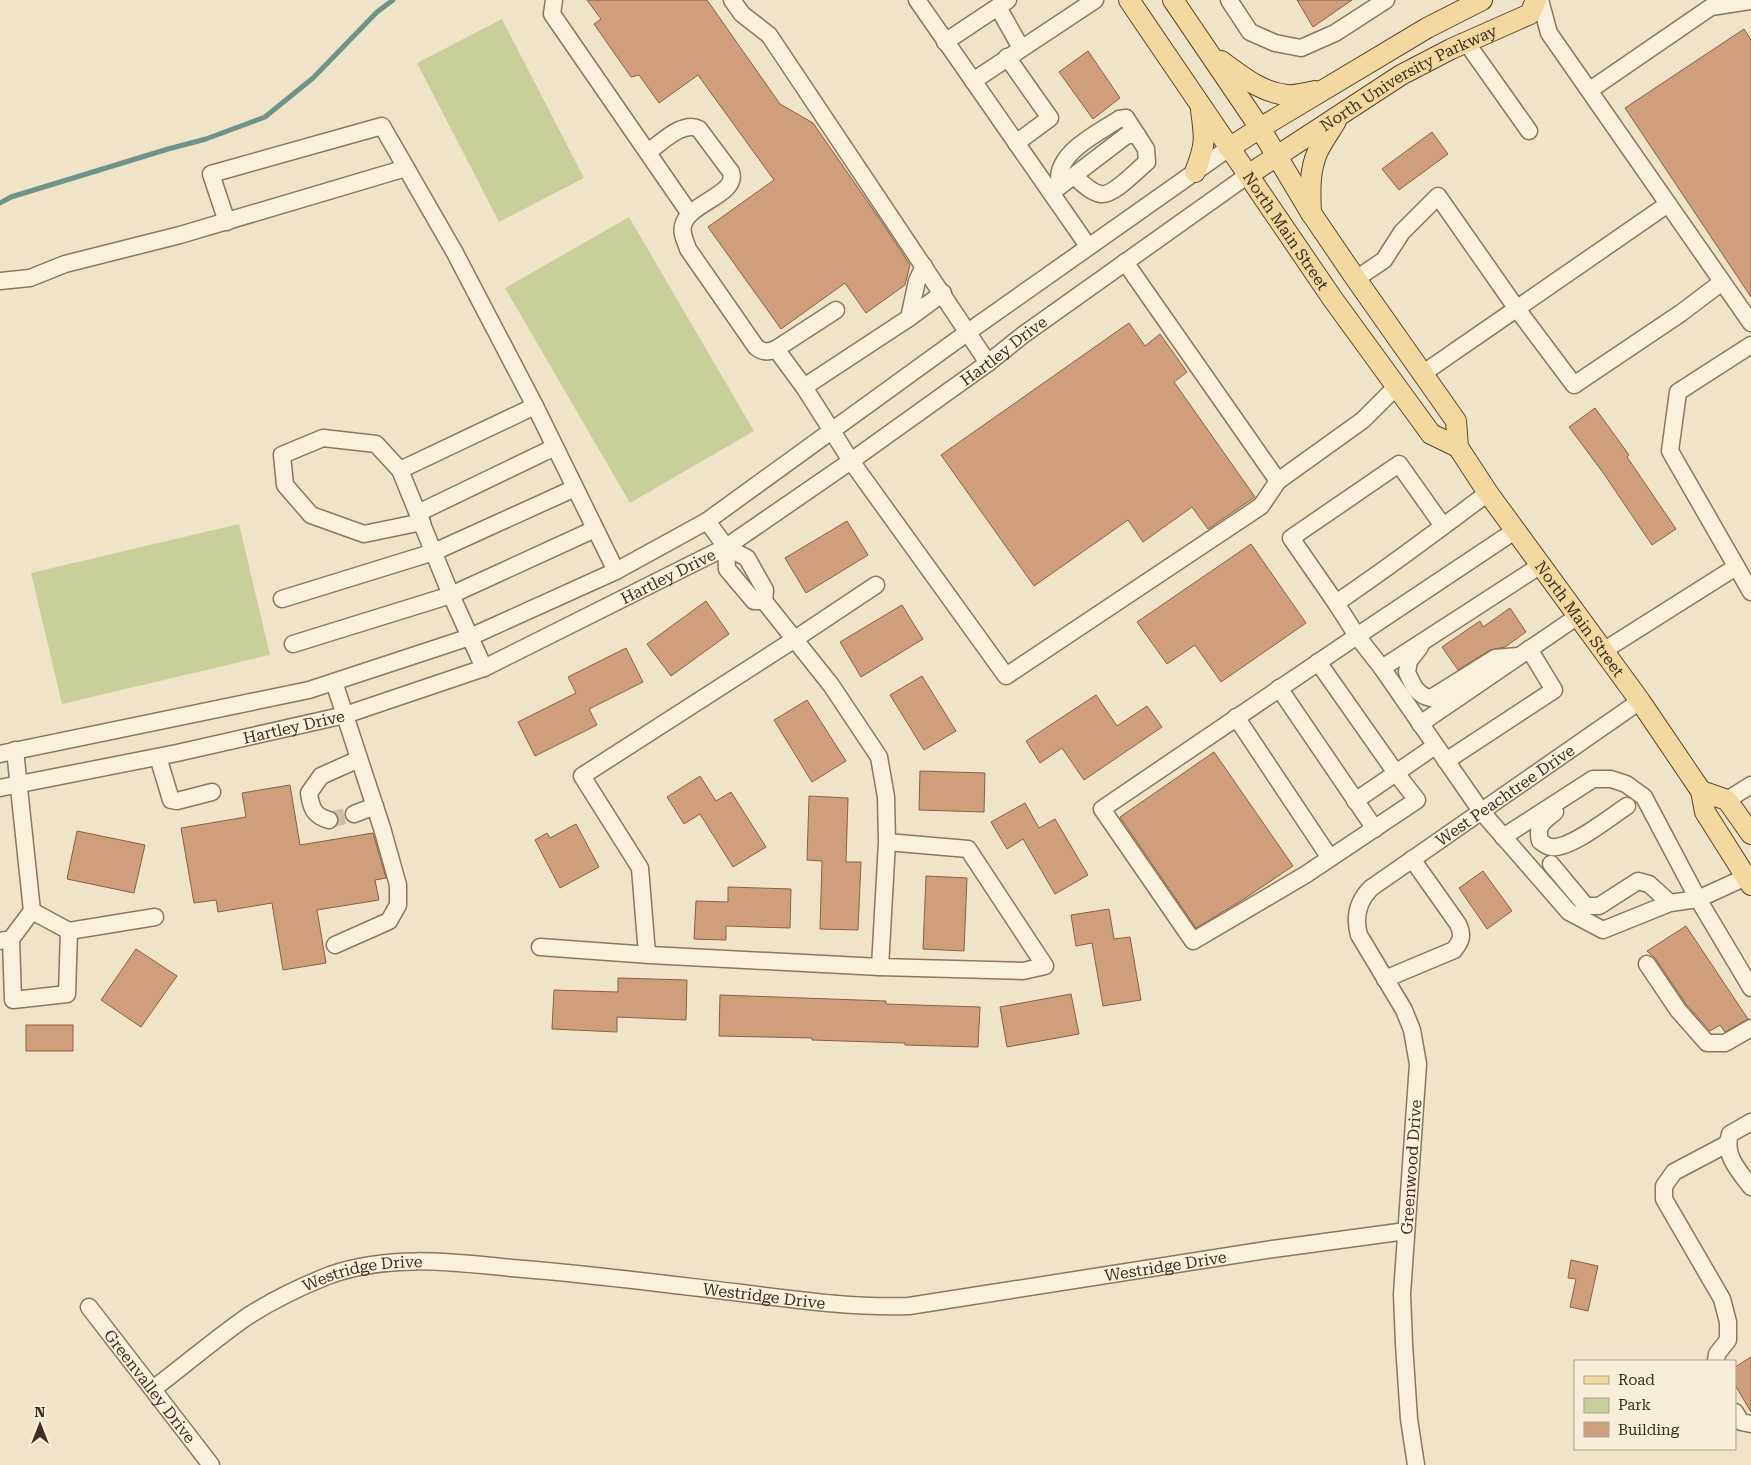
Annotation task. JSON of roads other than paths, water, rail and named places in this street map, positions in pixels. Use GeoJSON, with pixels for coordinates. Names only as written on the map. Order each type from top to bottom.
{"type":"FeatureCollection","features":[{"type":"Feature","properties":{"kind":"main road","name":"North Main Street"},"geometry":{"type":"LineString","coordinates":[[1129,0],[1332,298],[1396,387],[1431,434],[1458,447]]}},
{"type":"Feature","properties":{"kind":"main road","name":"North Main Street"},"geometry":{"type":"LineString","coordinates":[[1173,0],[1260,128],[1276,157],[1356,279],[1456,421],[1458,447],[1488,492],[1640,701],[1701,791],[1705,812],[1749,879]]}},
{"type":"Feature","properties":{"kind":"main road","name":"North University Parkway"},"geometry":{"type":"LineString","coordinates":[[1229,148],[1427,28],[1482,0]]}},
{"type":"Feature","properties":{"kind":"main road","name":"North University Parkway"},"geometry":{"type":"LineString","coordinates":[[1248,175],[1338,118],[1401,75],[1466,42],[1530,14],[1536,0]]}},
{"type":"Feature","properties":{"kind":"main road"},"geometry":{"type":"LineString","coordinates":[[1206,49],[1262,90],[1288,95],[1323,90]]}},
{"type":"Feature","properties":{"kind":"main road"},"geometry":{"type":"LineString","coordinates":[[1195,172],[1203,152],[1205,138],[1200,106]]}},
{"type":"Feature","properties":{"kind":"main road"},"geometry":{"type":"LineString","coordinates":[[1312,213],[1310,190],[1317,153],[1338,118]]}},
{"type":"Feature","properties":{"kind":"main road"},"geometry":{"type":"LineString","coordinates":[[1396,387],[1427,379]]}},
{"type":"Feature","properties":{"kind":"main road"},"geometry":{"type":"LineString","coordinates":[[1701,791],[1727,800],[1751,834]]}},
{"type":"Feature","properties":{"kind":"main road"},"geometry":{"type":"LineString","coordinates":[[1705,812],[1710,814],[1727,800]]}},
{"type":"Feature","properties":{"kind":"street"},"geometry":{"type":"LineString","coordinates":[[554,0],[552,14],[690,214]]}},
{"type":"Feature","properties":{"kind":"street"},"geometry":{"type":"LineString","coordinates":[[732,0],[742,14],[769,35],[988,363]]}},
{"type":"Feature","properties":{"kind":"street"},"geometry":{"type":"LineString","coordinates":[[917,0],[1016,143],[1055,190],[1088,246]]}},
{"type":"Feature","properties":{"kind":"street"},"geometry":{"type":"LineString","coordinates":[[973,81],[1095,0]]}},
{"type":"Feature","properties":{"kind":"street"},"geometry":{"type":"LineString","coordinates":[[1229,0],[1250,32],[1275,43],[1301,48],[1335,33],[1386,0]]}},
{"type":"Feature","properties":{"kind":"street"},"geometry":{"type":"LineString","coordinates":[[1540,0],[1549,33],[1751,323]]}},
{"type":"Feature","properties":{"kind":"street"},"geometry":{"type":"LineString","coordinates":[[1590,90],[1711,7],[1751,1]]}},
{"type":"Feature","properties":{"kind":"street"},"geometry":{"type":"LineString","coordinates":[[945,42],[1003,4],[1021,48]]}},
{"type":"Feature","properties":{"kind":"street"},"geometry":{"type":"LineString","coordinates":[[1466,42],[1529,132]]}},
{"type":"Feature","properties":{"kind":"street"},"geometry":{"type":"LineString","coordinates":[[1008,58],[1050,118],[1016,143]]}},
{"type":"Feature","properties":{"kind":"street"},"geometry":{"type":"LineString","coordinates":[[1055,190],[1066,158],[1074,149],[1120,119],[1126,118],[1146,149],[1147,162],[1112,191],[1101,194],[1089,188],[1074,176]]}},
{"type":"Feature","properties":{"kind":"street"},"geometry":{"type":"LineString","coordinates":[[227,222],[211,174],[382,126],[455,254],[535,406],[616,571]]}},
{"type":"Feature","properties":{"kind":"street"},"geometry":{"type":"LineString","coordinates":[[648,152],[682,127],[695,126],[730,172],[732,177],[729,186],[690,214],[683,226],[682,232],[688,249],[756,347],[761,351],[768,352],[776,349],[836,310]]}},
{"type":"Feature","properties":{"kind":"street"},"geometry":{"type":"LineString","coordinates":[[1055,190],[1127,135],[1138,135]]}},
{"type":"Feature","properties":{"kind":"street","name":"Hartley Drive"},"geometry":{"type":"LineString","coordinates":[[8,752],[299,692],[334,682],[470,637],[616,571],[707,521],[1088,246],[1229,148]]}},
{"type":"Feature","properties":{"kind":"street"},"geometry":{"type":"LineString","coordinates":[[0,281],[30,278],[65,264],[227,222],[406,168]]}},
{"type":"Feature","properties":{"kind":"street","name":"Hartley Drive"},"geometry":{"type":"LineString","coordinates":[[0,788],[158,757],[345,715],[484,668],[726,547],[851,461],[988,363],[1023,335],[1248,175]]}},
{"type":"Feature","properties":{"kind":"street"},"geometry":{"type":"LineString","coordinates":[[1356,279],[1384,260],[1402,232],[1438,196],[1517,309],[1574,386],[1682,313],[1722,282]]}},
{"type":"Feature","properties":{"kind":"street"},"geometry":{"type":"LineString","coordinates":[[1427,379],[1517,309],[1668,204]]}},
{"type":"Feature","properties":{"kind":"street"},"geometry":{"type":"LineString","coordinates":[[1125,262],[1278,481]]}},
{"type":"Feature","properties":{"kind":"street"},"geometry":{"type":"LineString","coordinates":[[909,318],[917,281],[924,266]]}},
{"type":"Feature","properties":{"kind":"street"},"geometry":{"type":"LineString","coordinates":[[804,387],[909,318],[943,293]]}},
{"type":"Feature","properties":{"kind":"street"},"geometry":{"type":"LineString","coordinates":[[1751,345],[1678,392],[1670,452],[1751,592]]}},
{"type":"Feature","properties":{"kind":"street"},"geometry":{"type":"LineString","coordinates":[[776,349],[804,387],[851,461],[1006,676],[1261,506],[1278,481],[1363,420],[1396,387]]}},
{"type":"Feature","properties":{"kind":"street"},"geometry":{"type":"LineString","coordinates":[[400,470],[535,406]]}},
{"type":"Feature","properties":{"kind":"street"},"geometry":{"type":"LineString","coordinates":[[484,668],[451,595],[434,552],[420,518],[400,470],[376,444],[323,438],[282,455],[285,485],[311,515],[364,534],[420,518],[555,447]]}},
{"type":"Feature","properties":{"kind":"street"},"geometry":{"type":"LineString","coordinates":[[1444,526],[1399,464],[1291,538],[1357,636],[1387,664],[1425,721],[1435,746],[1481,811],[1533,872],[1569,912],[1603,930],[1670,903],[1698,899],[1749,879]]}},
{"type":"Feature","properties":{"kind":"street"},"geometry":{"type":"LineString","coordinates":[[282,599],[434,552],[575,488]]}},
{"type":"Feature","properties":{"kind":"street"},"geometry":{"type":"LineString","coordinates":[[1336,603],[1444,526],[1488,492]]}},
{"type":"Feature","properties":{"kind":"street"},"geometry":{"type":"LineString","coordinates":[[707,521],[726,547],[727,569],[754,601],[764,601],[795,639],[831,685],[880,757],[886,797],[887,842],[880,967]]}},
{"type":"Feature","properties":{"kind":"street"},"geometry":{"type":"LineString","coordinates":[[293,644],[451,595],[595,529]]}},
{"type":"Feature","properties":{"kind":"street"},"geometry":{"type":"LineString","coordinates":[[1318,662],[1417,800],[1305,875],[1193,941],[1102,809],[1279,688],[1318,662],[1357,636],[1516,530]]}},
{"type":"Feature","properties":{"kind":"street"},"geometry":{"type":"LineString","coordinates":[[1387,664],[1541,565]]}},
{"type":"Feature","properties":{"kind":"street"},"geometry":{"type":"LineString","coordinates":[[1603,651],[1736,567]]}},
{"type":"Feature","properties":{"kind":"street"},"geometry":{"type":"LineString","coordinates":[[647,954],[640,868],[582,776],[876,585]]}},
{"type":"Feature","properties":{"kind":"street"},"geometry":{"type":"LineString","coordinates":[[1425,721],[1578,616]]}},
{"type":"Feature","properties":{"kind":"street"},"geometry":{"type":"LineString","coordinates":[[1426,640],[1410,660],[1407,672],[1418,692],[1425,697],[1431,698],[1495,658],[1524,653]]}},
{"type":"Feature","properties":{"kind":"street"},"geometry":{"type":"LineString","coordinates":[[1446,761],[1554,690],[1524,653]]}},
{"type":"Feature","properties":{"kind":"street"},"geometry":{"type":"LineString","coordinates":[[334,682],[375,806],[398,885],[398,905],[389,921],[335,945]]}},
{"type":"Feature","properties":{"kind":"street"},"geometry":{"type":"LineString","coordinates":[[1279,688],[1375,829]]}},
{"type":"Feature","properties":{"kind":"street","name":"West Peachtree Drive"},"geometry":{"type":"LineString","coordinates":[[1371,888],[1640,701]]}},
{"type":"Feature","properties":{"kind":"street"},"geometry":{"type":"LineString","coordinates":[[1236,717],[1330,858]]}},
{"type":"Feature","properties":{"kind":"street"},"geometry":{"type":"LineString","coordinates":[[1355,801],[1435,746]]}},
{"type":"Feature","properties":{"kind":"street"},"geometry":{"type":"LineString","coordinates":[[8,752],[20,784],[32,911],[5,940],[13,1000],[67,994],[69,931]]}},
{"type":"Feature","properties":{"kind":"street"},"geometry":{"type":"LineString","coordinates":[[158,757],[171,800],[177,801],[212,792]]}},
{"type":"Feature","properties":{"kind":"street"},"geometry":{"type":"LineString","coordinates":[[329,820],[319,817],[311,808],[309,793],[321,776],[359,759]]}},
{"type":"Feature","properties":{"kind":"street"},"geometry":{"type":"LineString","coordinates":[[1503,837],[1593,779],[1611,779],[1626,784],[1644,797],[1698,899],[1751,988]]}},
{"type":"Feature","properties":{"kind":"street"},"geometry":{"type":"LineString","coordinates":[[1593,779],[1587,791],[1554,813],[1541,825],[1538,832],[1540,841],[1550,847],[1564,846],[1587,834],[1627,806]]}},
{"type":"Feature","properties":{"kind":"street"},"geometry":{"type":"LineString","coordinates":[[1533,872],[1563,858],[1611,828],[1627,806],[1626,784]]}},
{"type":"Feature","properties":{"kind":"street"},"geometry":{"type":"LineString","coordinates":[[1727,800],[1751,785]]}},
{"type":"Feature","properties":{"kind":"street"},"geometry":{"type":"LineString","coordinates":[[354,814],[375,806]]}},
{"type":"Feature","properties":{"kind":"street"},"geometry":{"type":"LineString","coordinates":[[540,947],[880,967],[1023,970],[1045,966],[968,849],[887,842]]}},
{"type":"Feature","properties":{"kind":"street"},"geometry":{"type":"LineString","coordinates":[[1385,979],[1454,950],[1461,941],[1462,933],[1458,924],[1412,859]]}},
{"type":"Feature","properties":{"kind":"street"},"geometry":{"type":"LineString","coordinates":[[1550,864],[1586,906],[1599,906],[1638,881],[1648,884],[1670,903]]}},
{"type":"Feature","properties":{"kind":"street","name":"Greenwood Drive"},"geometry":{"type":"LineString","coordinates":[[1371,888],[1365,894],[1357,910],[1356,927],[1404,1010],[1412,1030],[1418,1064],[1402,1294],[1410,1419],[1416,1465]]}},
{"type":"Feature","properties":{"kind":"street"},"geometry":{"type":"LineString","coordinates":[[32,911],[69,931],[156,917]]}},
{"type":"Feature","properties":{"kind":"street"},"geometry":{"type":"LineString","coordinates":[[1647,964],[1678,1010],[1707,1044],[1725,1044],[1751,1028]]}},
{"type":"Feature","properties":{"kind":"street"},"geometry":{"type":"LineString","coordinates":[[1751,1122],[1730,1134],[1727,1144],[1730,1158],[1751,1187]]}},
{"type":"Feature","properties":{"kind":"street"},"geometry":{"type":"LineString","coordinates":[[1716,1360],[1717,1354],[1728,1340],[1728,1322],[1722,1298],[1664,1199],[1664,1186],[1674,1172],[1727,1144]]}},
{"type":"Feature","properties":{"kind":"street","name":"Westridge Drive"},"geometry":{"type":"LineString","coordinates":[[153,1389],[249,1316],[284,1296],[330,1275],[380,1264],[412,1262],[469,1264],[566,1272],[809,1301],[877,1307],[909,1306],[1254,1252],[1406,1231]]}},
{"type":"Feature","properties":{"kind":"street","name":"Greenvalley Drive"},"geometry":{"type":"LineString","coordinates":[[89,1307],[211,1465]]}},
{"type":"Feature","properties":{"kind":"street"},"geometry":{"type":"LineString","coordinates":[[1736,1414],[1741,1422],[1751,1424]]}},
{"type":"Feature","properties":{"kind":"waterway"},"geometry":{"type":"LineString","coordinates":[[0,203],[11,197],[206,139],[265,117],[313,78],[377,12],[393,0]]}},
{"type":"Feature","properties":{"kind":"tunnel"},"geometry":{"type":"LineString","coordinates":[[329,820],[354,814]]}}]}
